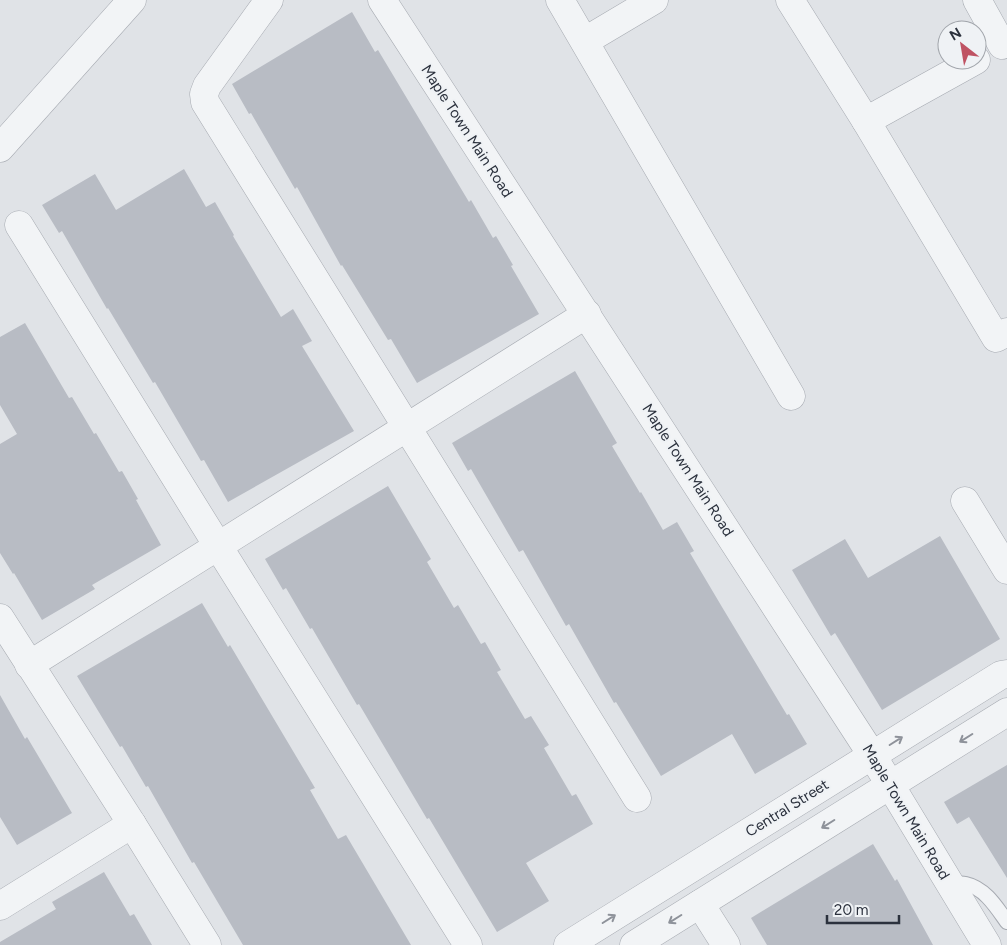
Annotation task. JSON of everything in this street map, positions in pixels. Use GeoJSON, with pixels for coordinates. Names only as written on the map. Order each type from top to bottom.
{"type":"FeatureCollection","features":[{"type":"Feature","properties":{"kind":"street"},"geometry":{"type":"LineString","coordinates":[[0,148],[132,0]]}},
{"type":"Feature","properties":{"kind":"street"},"geometry":{"type":"LineString","coordinates":[[269,0],[207,86],[204,94],[205,102],[637,798]]}},
{"type":"Feature","properties":{"kind":"street","name":"Maple Town Main Road"},"geometry":{"type":"LineString","coordinates":[[382,0],[872,755],[987,945]]}},
{"type":"Feature","properties":{"kind":"street"},"geometry":{"type":"LineString","coordinates":[[560,0],[791,396]]}},
{"type":"Feature","properties":{"kind":"street"},"geometry":{"type":"LineString","coordinates":[[585,41],[654,0]]}},
{"type":"Feature","properties":{"kind":"street"},"geometry":{"type":"LineString","coordinates":[[790,0],[1003,342]]}},
{"type":"Feature","properties":{"kind":"street"},"geometry":{"type":"LineString","coordinates":[[977,0],[1005,44],[987,54]]}},
{"type":"Feature","properties":{"kind":"street"},"geometry":{"type":"LineString","coordinates":[[866,121],[958,70]]}},
{"type":"Feature","properties":{"kind":"street"},"geometry":{"type":"LineString","coordinates":[[19,225],[468,945]]}},
{"type":"Feature","properties":{"kind":"street"},"geometry":{"type":"LineString","coordinates":[[29,665],[587,314]]}},
{"type":"Feature","properties":{"kind":"street"},"geometry":{"type":"LineString","coordinates":[[965,501],[1007,570]]}},
{"type":"Feature","properties":{"kind":"street"},"geometry":{"type":"LineString","coordinates":[[0,618],[207,945]]}},
{"type":"Feature","properties":{"kind":"street","name":"Central Street"},"geometry":{"type":"LineString","coordinates":[[575,943],[872,755],[1001,675],[1007,674]]}},
{"type":"Feature","properties":{"kind":"street"},"geometry":{"type":"LineString","coordinates":[[634,945],[1007,712]]}},
{"type":"Feature","properties":{"kind":"street"},"geometry":{"type":"LineString","coordinates":[[0,906],[132,824]]}},
{"type":"Feature","properties":{"kind":"street"},"geometry":{"type":"LineString","coordinates":[[700,904],[726,945]]}},
{"type":"Feature","properties":{"kind":"lane"},"geometry":{"type":"LineString","coordinates":[[950,884],[966,884],[981,891],[1007,922]]}},
{"type":"Feature","properties":{"kind":"building"},"geometry":{"type":"Polygon","coordinates":[[[352,12],[375,52],[378,50],[469,202],[471,200],[493,238],[496,236],[539,314],[417,383],[391,339],[388,340],[341,266],[297,187],[295,189],[232,84],[352,12]]]}},
{"type":"Feature","properties":{"kind":"building"},"geometry":{"type":"Polygon","coordinates":[[[184,169],[206,207],[215,202],[281,317],[293,309],[312,341],[302,346],[354,431],[228,502],[204,460],[201,461],[155,382],[153,383],[107,309],[62,231],[59,233],[42,205],[95,174],[116,210],[184,169]]]}},
{"type":"Feature","properties":{"kind":"building"},"geometry":{"type":"Polygon","coordinates":[[[25,323],[69,398],[72,397],[119,472],[122,471],[161,545],[92,585],[95,589],[42,620],[0,553],[0,444],[17,434],[0,405],[0,337],[25,323]]]}},
{"type":"Feature","properties":{"kind":"building"},"geometry":{"type":"Polygon","coordinates":[[[575,371],[617,443],[612,446],[663,530],[677,522],[694,551],[690,553],[787,715],[789,714],[807,744],[755,774],[732,734],[661,776],[616,702],[614,703],[569,624],[566,626],[523,550],[519,552],[471,469],[468,471],[452,443],[575,371]]]}},
{"type":"Feature","properties":{"kind":"building"},"geometry":{"type":"Polygon","coordinates":[[[388,486],[431,559],[427,562],[454,608],[458,605],[481,644],[485,642],[501,670],[497,672],[525,719],[531,716],[549,745],[544,748],[572,796],[576,794],[593,824],[526,863],[549,901],[497,932],[359,704],[357,705],[312,628],[310,629],[286,588],[283,590],[265,559],[388,486]]]}},
{"type":"Feature","properties":{"kind":"building"},"geometry":{"type":"Polygon","coordinates":[[[940,536],[1000,639],[882,710],[835,633],[831,636],[792,570],[845,539],[868,578],[940,536]]]}},
{"type":"Feature","properties":{"kind":"building"},"geometry":{"type":"Polygon","coordinates":[[[202,603],[228,647],[230,645],[315,788],[310,790],[338,839],[346,835],[411,945],[243,945],[194,862],[192,863],[148,786],[146,787],[122,746],[120,747],[77,676],[202,603]]]}},
{"type":"Feature","properties":{"kind":"building"},"geometry":{"type":"Polygon","coordinates":[[[0,695],[25,739],[27,737],[72,813],[17,845],[0,817],[0,695]]]}},
{"type":"Feature","properties":{"kind":"building"},"geometry":{"type":"Polygon","coordinates":[[[1007,765],[1007,878],[969,817],[957,824],[944,802],[1007,765]]]}},
{"type":"Feature","properties":{"kind":"building"},"geometry":{"type":"Polygon","coordinates":[[[873,844],[895,881],[897,879],[933,945],[767,945],[751,918],[873,844]]]}},
{"type":"Feature","properties":{"kind":"building"},"geometry":{"type":"Polygon","coordinates":[[[104,872],[130,916],[134,914],[152,945],[0,945],[0,942],[56,909],[52,902],[104,872]]]}}]}
